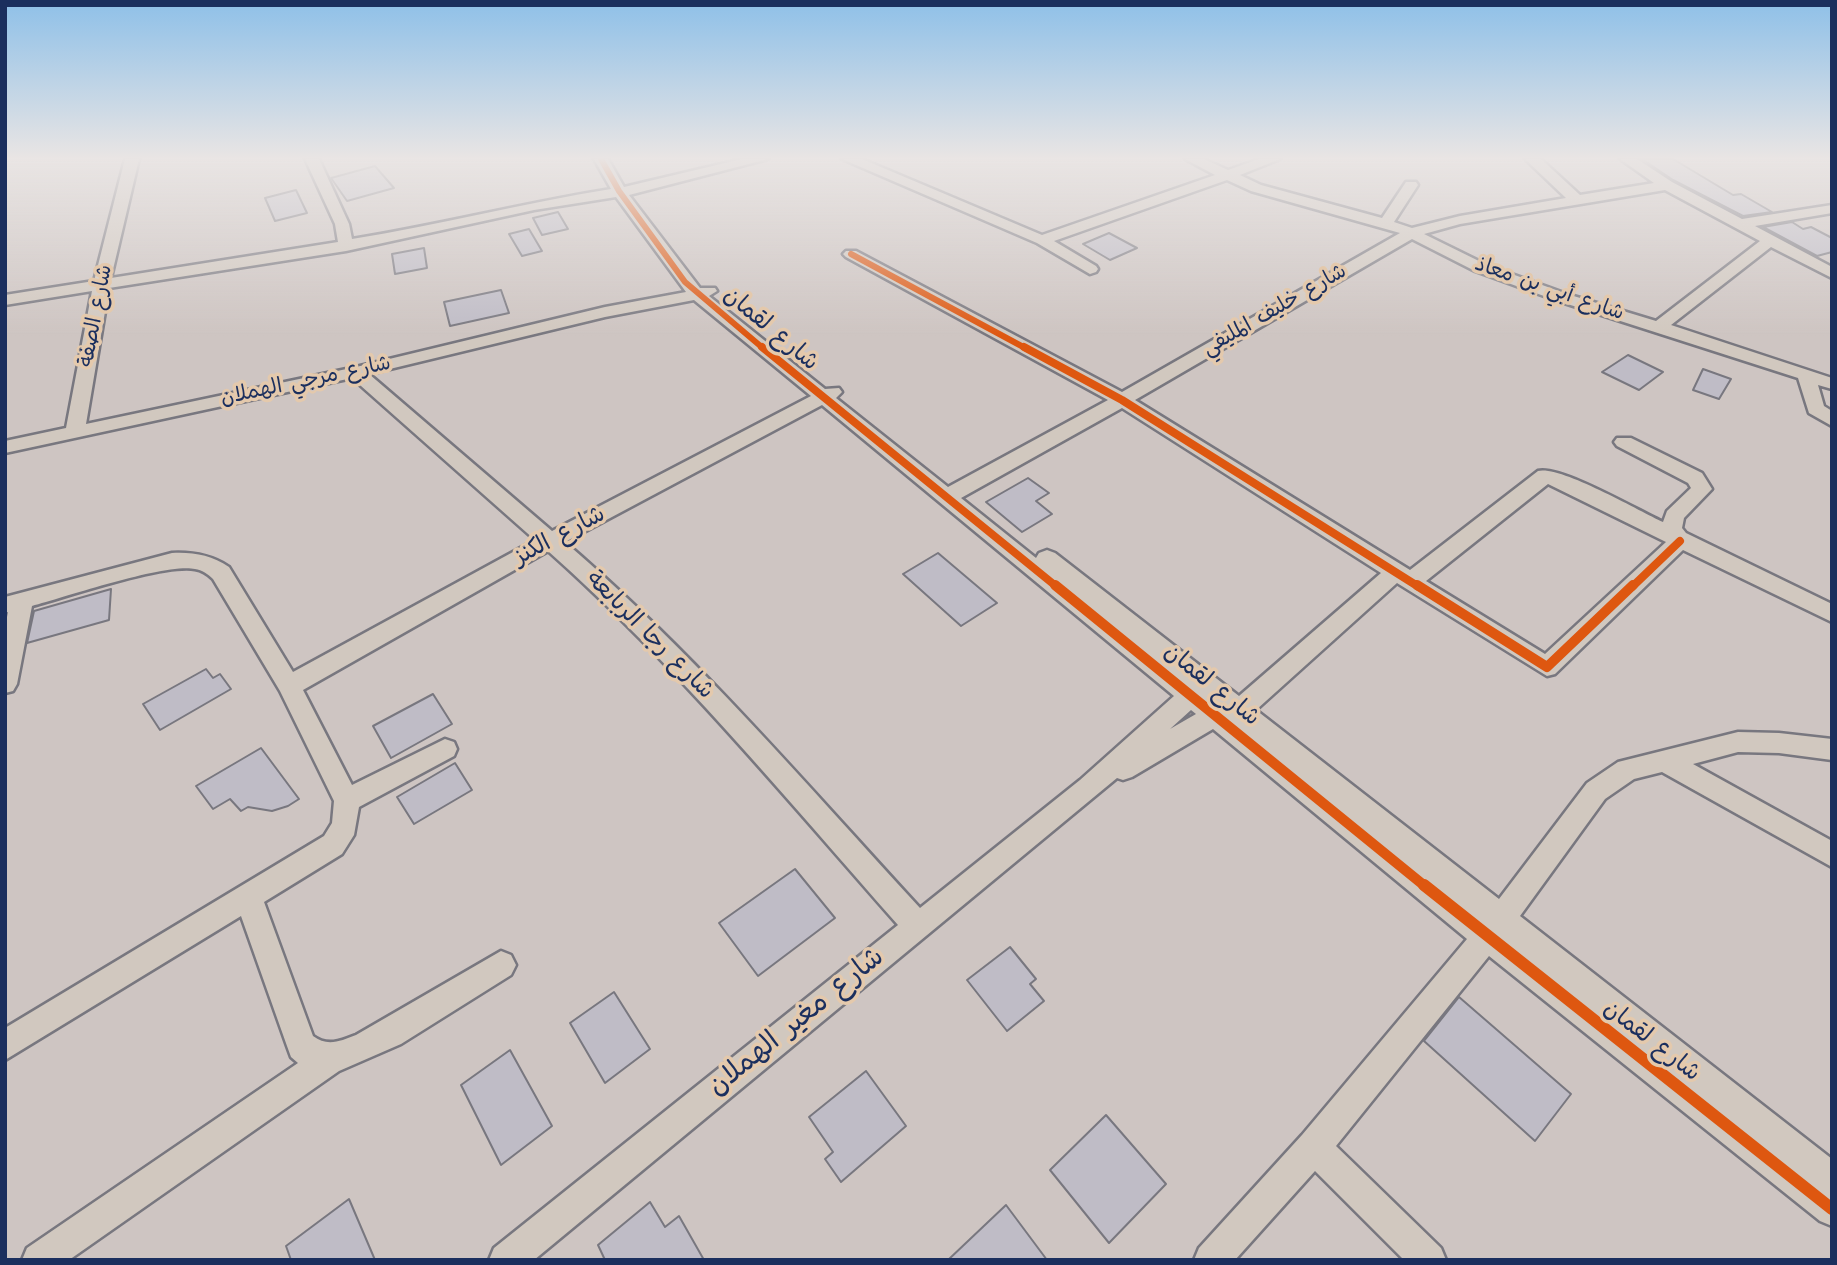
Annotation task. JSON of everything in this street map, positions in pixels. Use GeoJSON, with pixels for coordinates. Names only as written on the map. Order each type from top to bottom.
{"type":"FeatureCollection","features":[{"type":"Feature","properties":{"kind":"street","name":"شارع الصفة"},"geometry":{"type":"LineString","coordinates":[[75,432],[101,286],[118,218]]}},
{"type":"Feature","properties":{"kind":"street"},"geometry":{"type":"LineString","coordinates":[[339,218],[346,246]]}},
{"type":"Feature","properties":{"kind":"street"},"geometry":{"type":"LineString","coordinates":[[5,300],[346,246],[477,218]]}},
{"type":"Feature","properties":{"kind":"street","name":"شارع لقمان"},"geometry":{"type":"LineString","coordinates":[[645,218],[696,287],[827,395],[1198,688],[1230,709],[1832,1209]]}},
{"type":"Feature","properties":{"kind":"street"},"geometry":{"type":"LineString","coordinates":[[990,218],[1042,240],[1090,269]]}},
{"type":"Feature","properties":{"kind":"street"},"geometry":{"type":"LineString","coordinates":[[1042,240],[1106,218]]}},
{"type":"Feature","properties":{"kind":"street","name":"شارع أبي بن معاذ"},"geometry":{"type":"LineString","coordinates":[[1366,218],[1412,233],[1455,256],[1514,280],[1832,384]]}},
{"type":"Feature","properties":{"kind":"street"},"geometry":{"type":"LineString","coordinates":[[1386,223],[1389,218]]}},
{"type":"Feature","properties":{"kind":"street","name":"شارع خليف المليفي"},"geometry":{"type":"LineString","coordinates":[[954,493],[1412,233],[1474,218]]}},
{"type":"Feature","properties":{"kind":"street"},"geometry":{"type":"LineString","coordinates":[[1729,218],[1832,272]]}},
{"type":"Feature","properties":{"kind":"street"},"geometry":{"type":"LineString","coordinates":[[1740,224],[1777,218]]}},
{"type":"Feature","properties":{"kind":"street"},"geometry":{"type":"LineString","coordinates":[[1658,327],[1770,240]]}},
{"type":"Feature","properties":{"kind":"street"},"geometry":{"type":"LineString","coordinates":[[851,254],[1122,400],[1547,667],[1680,541]]}},
{"type":"Feature","properties":{"kind":"street","name":"شارع مرجي الهملان"},"geometry":{"type":"LineString","coordinates":[[5,447],[356,372],[605,312],[661,303],[696,287]]}},
{"type":"Feature","properties":{"kind":"street","name":"شارع رجا الربابعة"},"geometry":{"type":"LineString","coordinates":[[356,372],[552,540],[613,596],[705,690],[916,925]]}},
{"type":"Feature","properties":{"kind":"street"},"geometry":{"type":"LineString","coordinates":[[1806,375],[1816,409],[1832,420]]}},
{"type":"Feature","properties":{"kind":"street","name":"شارع الكنز"},"geometry":{"type":"LineString","coordinates":[[289,686],[552,540],[827,395]]}},
{"type":"Feature","properties":{"kind":"street"},"geometry":{"type":"LineString","coordinates":[[1624,442],[1695,478],[1702,489],[1674,516],[1672,528],[1680,541],[1832,614]]}},
{"type":"Feature","properties":{"kind":"street","name":"شارع مغير الهملان"},"geometry":{"type":"LineString","coordinates":[[1089,788],[1230,709],[1403,577],[1545,476],[1559,480],[1680,541]]}},
{"type":"Feature","properties":{"kind":"street"},"geometry":{"type":"LineString","coordinates":[[5,684],[14,603],[172,561],[201,561],[221,573],[289,686],[347,802],[341,835],[333,845],[5,1045]]}},
{"type":"Feature","properties":{"kind":"street","name":"شارع مغير الهملان"},"geometry":{"type":"LineString","coordinates":[[525,1253],[916,925],[1089,788],[1198,688]]}},
{"type":"Feature","properties":{"kind":"street"},"geometry":{"type":"LineString","coordinates":[[1211,1260],[1314,1147],[1494,927],[1596,791],[1627,770],[1738,742],[1779,743],[1832,750]]}},
{"type":"Feature","properties":{"kind":"street"},"geometry":{"type":"LineString","coordinates":[[347,802],[445,749]]}},
{"type":"Feature","properties":{"kind":"street"},"geometry":{"type":"LineString","coordinates":[[1662,760],[1832,855]]}},
{"type":"Feature","properties":{"kind":"street"},"geometry":{"type":"LineString","coordinates":[[248,897],[302,1046],[315,1056],[332,1058]]}},
{"type":"Feature","properties":{"kind":"street","name":"شارع لقمان"},"geometry":{"type":"LineString","coordinates":[[1494,927],[1832,1181]]}},
{"type":"Feature","properties":{"kind":"street"},"geometry":{"type":"LineString","coordinates":[[38,1260],[332,1058],[359,1050],[501,965]]}},
{"type":"Feature","properties":{"kind":"street"},"geometry":{"type":"LineString","coordinates":[[1314,1147],[1429,1260]]}},
{"type":"Feature","properties":{"kind":"building"},"geometry":{"type":"Polygon","coordinates":[[[533,218],[562,218],[568,229],[542,235],[533,218]]]}},
{"type":"Feature","properties":{"kind":"building"},"geometry":{"type":"Polygon","coordinates":[[[1792,222],[1803,229],[1811,227],[1832,238],[1832,252],[1817,256],[1763,227],[1792,222]]]}},
{"type":"Feature","properties":{"kind":"building"},"geometry":{"type":"Polygon","coordinates":[[[529,229],[542,251],[522,256],[509,234],[529,229]]]}},
{"type":"Feature","properties":{"kind":"building"},"geometry":{"type":"Polygon","coordinates":[[[1109,233],[1137,248],[1110,260],[1083,244],[1109,233]]]}},
{"type":"Feature","properties":{"kind":"building"},"geometry":{"type":"Polygon","coordinates":[[[424,248],[427,268],[395,274],[392,254],[424,248]]]}},
{"type":"Feature","properties":{"kind":"building"},"geometry":{"type":"Polygon","coordinates":[[[501,290],[509,313],[450,326],[444,302],[501,290]]]}},
{"type":"Feature","properties":{"kind":"building"},"geometry":{"type":"Polygon","coordinates":[[[1628,355],[1663,372],[1639,390],[1602,372],[1628,355]]]}},
{"type":"Feature","properties":{"kind":"building"},"geometry":{"type":"Polygon","coordinates":[[[1703,369],[1731,379],[1719,399],[1693,390],[1703,369]]]}},
{"type":"Feature","properties":{"kind":"building"},"geometry":{"type":"Polygon","coordinates":[[[1028,478],[1049,493],[1036,501],[1052,514],[1022,532],[986,502],[1028,478]]]}},
{"type":"Feature","properties":{"kind":"building"},"geometry":{"type":"Polygon","coordinates":[[[938,553],[997,603],[961,626],[903,574],[938,553]]]}},
{"type":"Feature","properties":{"kind":"building"},"geometry":{"type":"Polygon","coordinates":[[[111,589],[109,620],[27,643],[34,611],[111,589]]]}},
{"type":"Feature","properties":{"kind":"building"},"geometry":{"type":"Polygon","coordinates":[[[206,669],[213,678],[220,674],[231,689],[160,730],[143,704],[206,669]]]}},
{"type":"Feature","properties":{"kind":"building"},"geometry":{"type":"Polygon","coordinates":[[[433,694],[452,724],[391,758],[373,726],[433,694]]]}},
{"type":"Feature","properties":{"kind":"building"},"geometry":{"type":"Polygon","coordinates":[[[261,748],[299,799],[272,811],[248,807],[241,811],[230,799],[213,809],[196,786],[261,748]]]}},
{"type":"Feature","properties":{"kind":"building"},"geometry":{"type":"Polygon","coordinates":[[[455,763],[472,790],[414,824],[397,797],[455,763]]]}},
{"type":"Feature","properties":{"kind":"building"},"geometry":{"type":"Polygon","coordinates":[[[795,869],[835,918],[758,976],[719,923],[795,869]]]}},
{"type":"Feature","properties":{"kind":"building"},"geometry":{"type":"Polygon","coordinates":[[[1010,947],[1036,979],[1030,984],[1044,1001],[1007,1031],[967,980],[1010,947]]]}},
{"type":"Feature","properties":{"kind":"building"},"geometry":{"type":"Polygon","coordinates":[[[614,992],[650,1049],[605,1083],[570,1023],[614,992]]]}},
{"type":"Feature","properties":{"kind":"building"},"geometry":{"type":"Polygon","coordinates":[[[1459,997],[1571,1094],[1535,1141],[1424,1041],[1459,997]]]}},
{"type":"Feature","properties":{"kind":"building"},"geometry":{"type":"Polygon","coordinates":[[[510,1050],[552,1126],[501,1165],[461,1085],[510,1050]]]}},
{"type":"Feature","properties":{"kind":"building"},"geometry":{"type":"Polygon","coordinates":[[[866,1071],[906,1126],[841,1182],[825,1159],[833,1152],[809,1117],[866,1071]]]}},
{"type":"Feature","properties":{"kind":"building"},"geometry":{"type":"Polygon","coordinates":[[[1106,1115],[1166,1184],[1109,1243],[1050,1170],[1106,1115]]]}},
{"type":"Feature","properties":{"kind":"building"},"geometry":{"type":"Polygon","coordinates":[[[349,1199],[375,1260],[291,1260],[286,1246],[349,1199]]]}},
{"type":"Feature","properties":{"kind":"building"},"geometry":{"type":"Polygon","coordinates":[[[650,1202],[665,1227],[679,1216],[704,1260],[605,1260],[598,1245],[650,1202]]]}},
{"type":"Feature","properties":{"kind":"building"},"geometry":{"type":"Polygon","coordinates":[[[1006,1205],[1047,1260],[948,1260],[1006,1205]]]}},
{"type":"Feature","properties":{"kind":"cycle path"},"geometry":{"type":"LineString","coordinates":[[639,218],[685,282],[697,294],[1487,937],[1832,1209]]}},
{"type":"Feature","properties":{"kind":"cycle path"},"geometry":{"type":"LineString","coordinates":[[851,254],[1122,400],[1547,667],[1680,541]]}}]}
